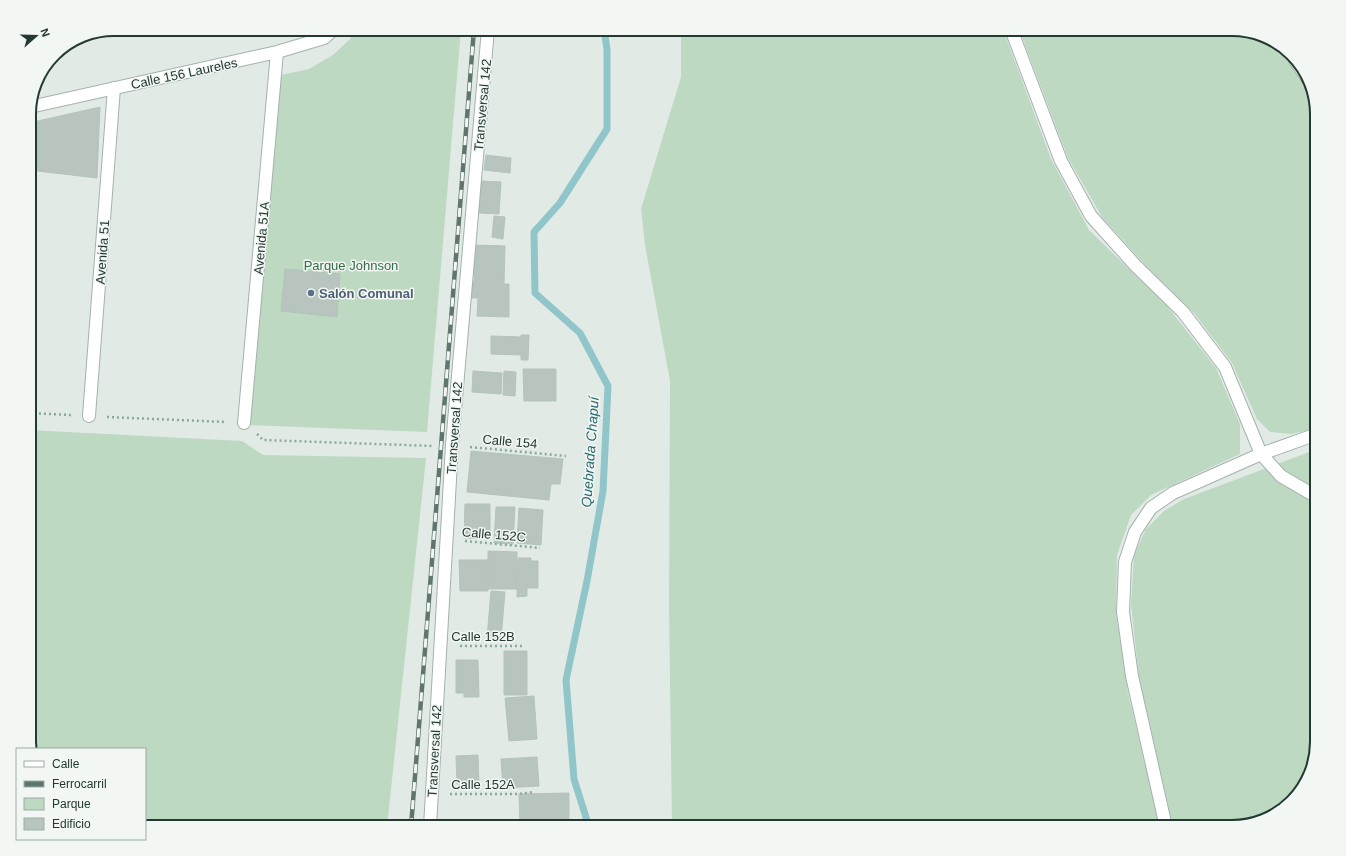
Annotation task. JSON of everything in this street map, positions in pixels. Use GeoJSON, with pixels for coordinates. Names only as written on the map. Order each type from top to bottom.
{"type":"FeatureCollection","features":[{"type":"Feature","properties":{"kind":"street","name":"Calle 156 Laureles"},"geometry":{"type":"LineString","coordinates":[[37,105],[278,52],[326,36]]}},
{"type":"Feature","properties":{"kind":"street","name":"Transversal 142"},"geometry":{"type":"LineString","coordinates":[[430,820],[452,445],[487,36]]}},
{"type":"Feature","properties":{"kind":"street"},"geometry":{"type":"LineString","coordinates":[[1014,36],[1061,161],[1091,216],[1135,265],[1183,312],[1225,367],[1261,454],[1281,476],[1310,493]]}},
{"type":"Feature","properties":{"kind":"street","name":"Avenida 51A"},"geometry":{"type":"LineString","coordinates":[[244,423],[278,52]]}},
{"type":"Feature","properties":{"kind":"street","name":"Avenida 51"},"geometry":{"type":"LineString","coordinates":[[89,416],[114,88]]}},
{"type":"Feature","properties":{"kind":"street"},"geometry":{"type":"LineString","coordinates":[[1164,820],[1132,676],[1123,612],[1125,562],[1135,532],[1151,508],[1173,493],[1261,454],[1310,436]]}},
{"type":"Feature","properties":{"kind":"path","name":"Calle 154"},"geometry":{"type":"LineString","coordinates":[[452,445],[566,456]]}},
{"type":"Feature","properties":{"kind":"path","name":"Calle 152C"},"geometry":{"type":"LineString","coordinates":[[447,540],[540,548]]}},
{"type":"Feature","properties":{"kind":"path","name":"Calle 152B"},"geometry":{"type":"LineString","coordinates":[[440,645],[525,646]]}},
{"type":"Feature","properties":{"kind":"path","name":"Calle 152A"},"geometry":{"type":"LineString","coordinates":[[432,794],[519,794],[533,792]]}},
{"type":"Feature","properties":{"kind":"green space","name":"Parque Johnson"},"geometry":{"type":"Polygon","coordinates":[[[351,36],[460,36],[427,432],[248,425],[277,76],[309,69],[333,55],[350,39],[351,36]]]}},
{"type":"Feature","properties":{"kind":"green space"},"geometry":{"type":"Polygon","coordinates":[[[681,36],[1006,36],[1051,159],[1089,230],[1167,306],[1216,368],[1240,424],[1240,454],[1151,495],[1131,515],[1117,555],[1116,614],[1128,693],[1158,820],[672,820],[669,607],[670,381],[645,245],[641,209],[681,77],[681,36]]]}},
{"type":"Feature","properties":{"kind":"green space"},"geometry":{"type":"Polygon","coordinates":[[[1022,36],[1237,36],[1257,40],[1266,44],[1287,59],[1304,85],[1310,114],[1310,430],[1291,434],[1270,432],[1257,419],[1232,363],[1194,313],[1147,267],[1102,217],[1068,158],[1022,36]]]}},
{"type":"Feature","properties":{"kind":"green space"},"geometry":{"type":"Polygon","coordinates":[[[36,430],[242,441],[263,455],[426,458],[388,820],[146,820],[146,748],[36,748],[36,430]]]}},
{"type":"Feature","properties":{"kind":"green space"},"geometry":{"type":"Polygon","coordinates":[[[1310,452],[1309,752],[1306,767],[1302,776],[1291,793],[1283,801],[1262,814],[1242,819],[1171,820],[1139,676],[1131,605],[1134,555],[1146,529],[1164,511],[1184,499],[1310,452]]]}},
{"type":"Feature","properties":{"kind":"building"},"geometry":{"type":"Polygon","coordinates":[[[100,107],[97,178],[36,171],[36,121],[100,107]]]}},
{"type":"Feature","properties":{"kind":"building"},"geometry":{"type":"Polygon","coordinates":[[[486,155],[511,158],[510,173],[484,170],[486,155]]]}},
{"type":"Feature","properties":{"kind":"building"},"geometry":{"type":"Polygon","coordinates":[[[481,181],[501,182],[499,214],[479,213],[481,181]]]}},
{"type":"Feature","properties":{"kind":"building"},"geometry":{"type":"Polygon","coordinates":[[[494,216],[505,217],[503,239],[492,237],[494,216]]]}},
{"type":"Feature","properties":{"kind":"building"},"geometry":{"type":"Polygon","coordinates":[[[474,245],[505,246],[504,284],[509,284],[509,317],[477,316],[478,298],[471,298],[471,281],[474,281],[475,277],[473,276],[474,245]]]}},
{"type":"Feature","properties":{"kind":"building","name":"Salón Comunal"},"geometry":{"type":"Polygon","coordinates":[[[285,269],[340,274],[337,317],[281,311],[285,269]]]}},
{"type":"Feature","properties":{"kind":"building"},"geometry":{"type":"Polygon","coordinates":[[[521,335],[529,335],[528,360],[521,360],[521,355],[491,354],[491,336],[521,337],[521,335]]]}},
{"type":"Feature","properties":{"kind":"building"},"geometry":{"type":"Polygon","coordinates":[[[523,369],[556,369],[556,401],[524,401],[523,369]]]}},
{"type":"Feature","properties":{"kind":"building"},"geometry":{"type":"Polygon","coordinates":[[[473,371],[502,373],[501,394],[472,392],[473,371]]]}},
{"type":"Feature","properties":{"kind":"building"},"geometry":{"type":"Polygon","coordinates":[[[504,371],[516,372],[515,396],[503,395],[504,371]]]}},
{"type":"Feature","properties":{"kind":"building"},"geometry":{"type":"Polygon","coordinates":[[[471,451],[563,459],[560,484],[551,484],[549,500],[467,492],[471,451]]]}},
{"type":"Feature","properties":{"kind":"building"},"geometry":{"type":"Polygon","coordinates":[[[465,504],[490,504],[490,539],[464,538],[465,504]]]}},
{"type":"Feature","properties":{"kind":"building"},"geometry":{"type":"Polygon","coordinates":[[[496,507],[515,507],[513,544],[494,543],[496,507]]]}},
{"type":"Feature","properties":{"kind":"building"},"geometry":{"type":"Polygon","coordinates":[[[519,508],[543,510],[541,545],[517,543],[519,508]]]}},
{"type":"Feature","properties":{"kind":"building"},"geometry":{"type":"Polygon","coordinates":[[[488,551],[517,552],[517,589],[488,589],[488,551]]]}},
{"type":"Feature","properties":{"kind":"building"},"geometry":{"type":"Polygon","coordinates":[[[518,558],[531,558],[531,561],[538,561],[538,588],[527,588],[527,596],[517,597],[518,558]]]}},
{"type":"Feature","properties":{"kind":"building"},"geometry":{"type":"Polygon","coordinates":[[[459,560],[488,560],[488,591],[460,591],[459,560]]]}},
{"type":"Feature","properties":{"kind":"building"},"geometry":{"type":"Polygon","coordinates":[[[491,591],[505,592],[501,639],[487,638],[491,591]]]}},
{"type":"Feature","properties":{"kind":"building"},"geometry":{"type":"Polygon","coordinates":[[[504,651],[527,651],[527,695],[504,695],[504,651]]]}},
{"type":"Feature","properties":{"kind":"building"},"geometry":{"type":"Polygon","coordinates":[[[456,660],[478,660],[479,697],[464,697],[464,693],[456,693],[456,660]]]}},
{"type":"Feature","properties":{"kind":"building"},"geometry":{"type":"Polygon","coordinates":[[[534,696],[537,739],[509,741],[505,698],[534,696]]]}},
{"type":"Feature","properties":{"kind":"building"},"geometry":{"type":"Polygon","coordinates":[[[478,755],[479,784],[457,784],[456,756],[478,755]]]}},
{"type":"Feature","properties":{"kind":"building"},"geometry":{"type":"Polygon","coordinates":[[[537,757],[539,786],[503,788],[501,759],[537,757]]]}},
{"type":"Feature","properties":{"kind":"building"},"geometry":{"type":"Polygon","coordinates":[[[569,793],[569,820],[520,820],[519,794],[569,793]]]}},
{"type":"Feature","properties":{"kind":"waterway","name":"Quebrada Chapuí"},"geometry":{"type":"LineString","coordinates":[[587,820],[574,779],[566,680],[587,581],[603,491],[608,386],[580,333],[535,293],[534,232],[560,203],[607,129],[607,49],[605,36]]}},
{"type":"Feature","properties":{"kind":"railway"},"geometry":{"type":"LineString","coordinates":[[412,820],[473,36]]}},
{"type":"Feature","properties":{"kind":"place","name":"Salón Comunal"},"geometry":{"type":"Point","coordinates":[311,293]}}]}
